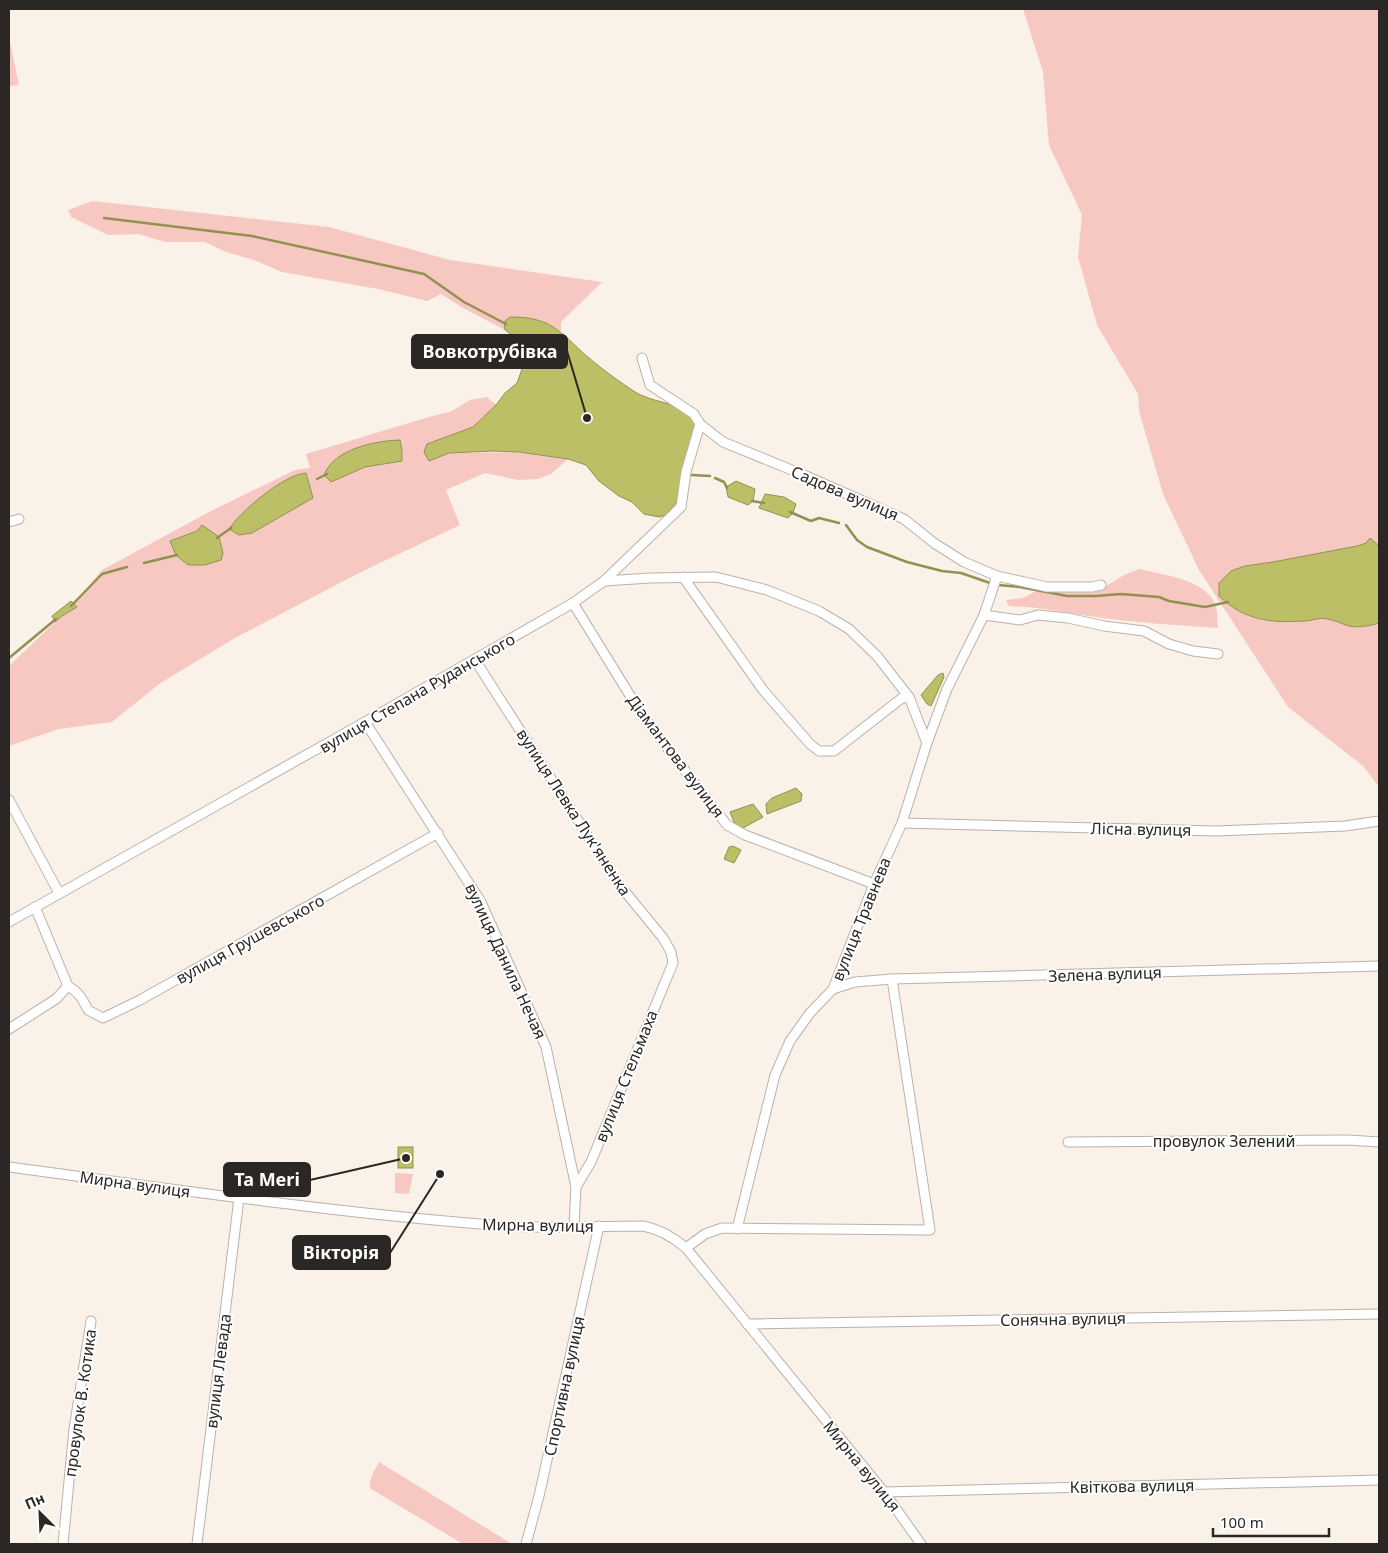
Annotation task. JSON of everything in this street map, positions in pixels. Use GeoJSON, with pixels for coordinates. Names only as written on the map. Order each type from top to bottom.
{"type":"FeatureCollection","features":[{"type":"Feature","properties":{"kind":"street","name":"Садова вулиця"},"geometry":{"type":"LineString","coordinates":[[642,358],[650,385],[694,414],[700,424],[723,442],[904,519],[934,543],[964,562],[997,576],[1047,587],[1092,587],[1101,584]]}},
{"type":"Feature","properties":{"kind":"street","name":"вулиця Степана Руданського"},"geometry":{"type":"LineString","coordinates":[[9,922],[475,660],[573,603],[604,581],[681,507],[686,472],[700,424]]}},
{"type":"Feature","properties":{"kind":"street"},"geometry":{"type":"LineString","coordinates":[[9,522],[19,519]]}},
{"type":"Feature","properties":{"kind":"street","name":"вулиця Травнева"},"geometry":{"type":"LineString","coordinates":[[737,1229],[775,1075],[790,1041],[810,1012],[833,989],[874,884],[902,823],[927,743],[947,689],[984,615],[997,576]]}},
{"type":"Feature","properties":{"kind":"street"},"geometry":{"type":"LineString","coordinates":[[683,577],[763,690],[810,744],[819,751],[834,751],[848,742],[902,698],[909,697]]}},
{"type":"Feature","properties":{"kind":"street"},"geometry":{"type":"LineString","coordinates":[[604,581],[716,577],[767,590],[819,611],[849,629],[877,656],[909,697],[927,743]]}},
{"type":"Feature","properties":{"kind":"street","name":"Діамантова вулиця"},"geometry":{"type":"LineString","coordinates":[[573,603],[642,715],[727,825],[745,835],[874,884]]}},
{"type":"Feature","properties":{"kind":"street"},"geometry":{"type":"LineString","coordinates":[[984,615],[1020,620],[1038,616],[1068,618],[1104,626],[1144,631],[1169,644],[1194,651],[1218,654]]}},
{"type":"Feature","properties":{"kind":"street","name":"вулиця Левка Лук'яненка"},"geometry":{"type":"LineString","coordinates":[[475,660],[618,883],[663,938],[671,952],[673,964]]}},
{"type":"Feature","properties":{"kind":"street","name":"вулиця Данила Нечая"},"geometry":{"type":"LineString","coordinates":[[366,722],[481,902],[546,1047],[576,1187],[574,1226]]}},
{"type":"Feature","properties":{"kind":"street"},"geometry":{"type":"LineString","coordinates":[[9,800],[59,893]]}},
{"type":"Feature","properties":{"kind":"street","name":"Лісна вулиця"},"geometry":{"type":"LineString","coordinates":[[902,823],[1217,831],[1345,826],[1379,821]]}},
{"type":"Feature","properties":{"kind":"street","name":"вулиця Грушевського"},"geometry":{"type":"LineString","coordinates":[[35,907],[68,986],[75,990],[83,999],[88,1010],[104,1018],[438,833]]}},
{"type":"Feature","properties":{"kind":"street","name":"вулиця Стельмаха"},"geometry":{"type":"LineString","coordinates":[[576,1187],[591,1162],[673,964]]}},
{"type":"Feature","properties":{"kind":"street","name":"Зелена вулиця"},"geometry":{"type":"LineString","coordinates":[[833,989],[856,982],[892,979],[1379,966]]}},
{"type":"Feature","properties":{"kind":"street"},"geometry":{"type":"LineString","coordinates":[[686,1248],[705,1234],[722,1228],[930,1230],[892,979]]}},
{"type":"Feature","properties":{"kind":"street"},"geometry":{"type":"LineString","coordinates":[[9,1029],[56,999],[68,986]]}},
{"type":"Feature","properties":{"kind":"street","name":"провулок Зелений"},"geometry":{"type":"LineString","coordinates":[[1068,1142],[1328,1140],[1379,1142]]}},
{"type":"Feature","properties":{"kind":"street","name":"Мирна вулиця"},"geometry":{"type":"LineString","coordinates":[[9,1167],[239,1198],[508,1226],[651,1227],[672,1236],[686,1248],[884,1492],[921,1544]]}},
{"type":"Feature","properties":{"kind":"street","name":"вулиця Левада"},"geometry":{"type":"LineString","coordinates":[[197,1544],[239,1198]]}},
{"type":"Feature","properties":{"kind":"street","name":"Спортивна вулиця"},"geometry":{"type":"LineString","coordinates":[[526,1544],[540,1496],[599,1226]]}},
{"type":"Feature","properties":{"kind":"street","name":"Сонячна вулиця"},"geometry":{"type":"LineString","coordinates":[[747,1324],[1379,1314]]}},
{"type":"Feature","properties":{"kind":"street","name":"провулок В. Котика"},"geometry":{"type":"LineString","coordinates":[[62,1544],[74,1429],[91,1321]]}},
{"type":"Feature","properties":{"kind":"street","name":"Квіткова вулиця"},"geometry":{"type":"LineString","coordinates":[[884,1492],[1379,1480]]}},
{"type":"Feature","properties":{"kind":"shaded area"},"geometry":{"type":"Polygon","coordinates":[[[1023,9],[1379,9],[1379,546],[1370,539],[1366,543],[1357,546],[1245,566],[1247,616],[1264,621],[1305,621],[1326,618],[1350,626],[1364,627],[1379,623],[1379,787],[1363,766],[1288,707],[1199,570],[1163,494],[1139,411],[1138,394],[1097,325],[1078,257],[1082,215],[1049,145],[1043,72],[1023,9]]]}},
{"type":"Feature","properties":{"kind":"shaded area"},"geometry":{"type":"Polygon","coordinates":[[[9,37],[19,85],[9,86],[9,37]]]}},
{"type":"Feature","properties":{"kind":"shaded area"},"geometry":{"type":"Polygon","coordinates":[[[93,201],[329,227],[450,260],[602,282],[561,322],[561,331],[548,324],[504,322],[505,330],[441,294],[427,301],[378,289],[282,272],[254,260],[226,252],[205,242],[165,242],[139,234],[108,235],[71,217],[68,210],[93,201]]]}},
{"type":"Feature","properties":{"kind":"shaded area"},"geometry":{"type":"Polygon","coordinates":[[[510,317],[539,320],[554,327],[584,354],[632,390],[640,395],[681,409],[696,422],[682,472],[677,501],[666,515],[659,517],[644,514],[632,502],[619,496],[599,481],[586,465],[568,459],[519,452],[493,451],[449,453],[429,461],[424,452],[427,444],[473,427],[517,383],[522,369],[519,349],[515,337],[505,330],[504,322],[510,317]]]}},
{"type":"Feature","properties":{"kind":"shaded area"},"geometry":{"type":"Polygon","coordinates":[[[487,397],[496,405],[473,427],[427,444],[449,453],[519,452],[568,459],[551,474],[538,479],[518,480],[485,473],[446,490],[460,525],[361,572],[235,638],[159,684],[112,722],[59,729],[9,746],[9,666],[74,604],[102,570],[209,512],[295,470],[310,468],[306,454],[450,412],[470,400],[487,397]],[[400,440],[332,481],[365,467],[401,461],[400,440]],[[306,473],[252,533],[313,498],[306,473]],[[197,531],[170,541],[219,537],[213,533],[197,531]]]}},
{"type":"Feature","properties":{"kind":"shaded area"},"geometry":{"type":"Polygon","coordinates":[[[400,440],[402,461],[365,467],[331,482],[324,475],[336,459],[356,448],[379,442],[400,440]]]}},
{"type":"Feature","properties":{"kind":"shaded area"},"geometry":{"type":"Polygon","coordinates":[[[306,473],[313,498],[252,533],[239,535],[229,529],[263,495],[286,480],[306,473]]]}},
{"type":"Feature","properties":{"kind":"shaded area"},"geometry":{"type":"Polygon","coordinates":[[[736,481],[755,489],[753,501],[748,505],[728,497],[726,487],[736,481]]]}},
{"type":"Feature","properties":{"kind":"shaded area"},"geometry":{"type":"Polygon","coordinates":[[[765,494],[784,497],[796,504],[793,513],[788,518],[759,508],[765,494]]]}},
{"type":"Feature","properties":{"kind":"shaded area"},"geometry":{"type":"Polygon","coordinates":[[[202,525],[219,537],[223,553],[221,560],[205,565],[188,565],[176,555],[170,541],[197,531],[202,525]]]}},
{"type":"Feature","properties":{"kind":"shaded area"},"geometry":{"type":"Polygon","coordinates":[[[1370,538],[1379,546],[1379,623],[1356,627],[1324,619],[1292,622],[1269,621],[1238,611],[1219,596],[1219,583],[1231,571],[1245,566],[1357,546],[1366,543],[1370,538]]]}},
{"type":"Feature","properties":{"kind":"shaded area"},"geometry":{"type":"Polygon","coordinates":[[[1139,569],[1182,579],[1202,589],[1215,604],[1218,628],[1127,621],[1009,606],[1006,600],[1023,598],[1038,590],[1073,589],[1098,591],[1124,575],[1139,569]]]}},
{"type":"Feature","properties":{"kind":"shaded area"},"geometry":{"type":"Polygon","coordinates":[[[71,601],[77,607],[55,622],[52,616],[71,601]]]}},
{"type":"Feature","properties":{"kind":"shaded area"},"geometry":{"type":"Polygon","coordinates":[[[943,673],[944,677],[931,706],[927,704],[921,695],[938,675],[943,673]]]}},
{"type":"Feature","properties":{"kind":"shaded area"},"geometry":{"type":"Polygon","coordinates":[[[796,788],[802,794],[801,801],[767,814],[766,804],[772,798],[796,788]]]}},
{"type":"Feature","properties":{"kind":"shaded area"},"geometry":{"type":"Polygon","coordinates":[[[753,804],[763,817],[743,828],[736,827],[730,812],[753,804]]]}},
{"type":"Feature","properties":{"kind":"shaded area"},"geometry":{"type":"Polygon","coordinates":[[[733,846],[741,850],[734,863],[724,859],[729,847],[733,846]]]}},
{"type":"Feature","properties":{"kind":"shaded area"},"geometry":{"type":"Polygon","coordinates":[[[398,1147],[413,1147],[413,1168],[398,1168],[398,1147]]]}},
{"type":"Feature","properties":{"kind":"shaded area"},"geometry":{"type":"Polygon","coordinates":[[[395,1173],[413,1174],[409,1194],[395,1193],[395,1173]]]}},
{"type":"Feature","properties":{"kind":"shaded area"},"geometry":{"type":"Polygon","coordinates":[[[379,1462],[512,1544],[463,1544],[371,1489],[371,1479],[379,1462]]]}},
{"type":"Feature","properties":{"kind":"waterway"},"geometry":{"type":"LineString","coordinates":[[104,218],[252,236],[424,274],[464,302],[506,324]]}},
{"type":"Feature","properties":{"kind":"waterway"},"geometry":{"type":"LineString","coordinates":[[317,479],[327,474]]}},
{"type":"Feature","properties":{"kind":"waterway"},"geometry":{"type":"LineString","coordinates":[[692,475],[710,476]]}},
{"type":"Feature","properties":{"kind":"waterway"},"geometry":{"type":"LineString","coordinates":[[715,478],[724,482],[727,488]]}},
{"type":"Feature","properties":{"kind":"waterway"},"geometry":{"type":"LineString","coordinates":[[752,501],[764,503]]}},
{"type":"Feature","properties":{"kind":"waterway"},"geometry":{"type":"LineString","coordinates":[[790,512],[811,521],[819,518],[839,523]]}},
{"type":"Feature","properties":{"kind":"waterway"},"geometry":{"type":"LineString","coordinates":[[846,525],[857,540],[867,547],[907,562],[942,571],[961,573],[990,583]]}},
{"type":"Feature","properties":{"kind":"waterway"},"geometry":{"type":"LineString","coordinates":[[217,538],[231,528]]}},
{"type":"Feature","properties":{"kind":"waterway"},"geometry":{"type":"LineString","coordinates":[[144,563],[177,555]]}},
{"type":"Feature","properties":{"kind":"waterway"},"geometry":{"type":"LineString","coordinates":[[71,606],[102,574],[127,567]]}},
{"type":"Feature","properties":{"kind":"waterway"},"geometry":{"type":"LineString","coordinates":[[998,585],[1067,596],[1121,594],[1159,597],[1169,601],[1205,607],[1228,602]]}},
{"type":"Feature","properties":{"kind":"waterway"},"geometry":{"type":"LineString","coordinates":[[9,658],[56,619]]}},
{"type":"Feature","properties":{"kind":"place","name":"Вовкотрубівка"},"geometry":{"type":"Point","coordinates":[587,418]}},
{"type":"Feature","properties":{"kind":"place","name":"Ta Meri"},"geometry":{"type":"Point","coordinates":[406,1158]}},
{"type":"Feature","properties":{"kind":"place","name":"Вікторія"},"geometry":{"type":"Point","coordinates":[440,1174]}}]}
